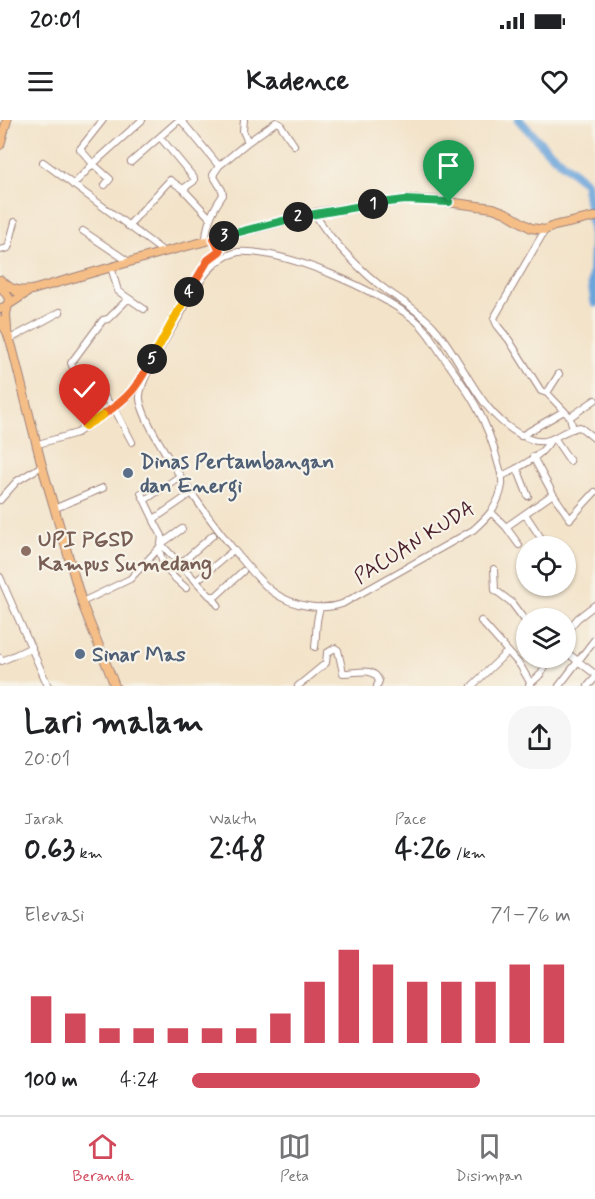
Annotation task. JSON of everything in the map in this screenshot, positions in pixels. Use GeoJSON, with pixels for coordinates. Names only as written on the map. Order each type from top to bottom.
{"type":"FeatureCollection","features":[{"type":"Feature","properties":{"kind":"highway"},"geometry":{"type":"LineString","coordinates":[[0,145],[7,120]]}},
{"type":"Feature","properties":{"kind":"highway"},"geometry":{"type":"LineString","coordinates":[[0,280],[11,288],[25,292]]}},
{"type":"Feature","properties":{"kind":"highway"},"geometry":{"type":"LineString","coordinates":[[1,288],[9,295],[4,307]]}},
{"type":"Feature","properties":{"kind":"main road"},"geometry":{"type":"LineString","coordinates":[[115,686],[82,602],[42,466],[38,444],[4,325],[4,307],[25,292],[164,252],[315,213],[405,200],[432,200],[493,208],[531,228],[545,230],[595,217]]}},
{"type":"Feature","properties":{"kind":"main road"},"geometry":{"type":"LineString","coordinates":[[1,288],[25,292]]}},
{"type":"Feature","properties":{"kind":"main road"},"geometry":{"type":"LineString","coordinates":[[4,325],[11,308],[25,292]]}},
{"type":"Feature","properties":{"kind":"street"},"geometry":{"type":"LineString","coordinates":[[103,120],[80,149],[110,179],[105,185]]}},
{"type":"Feature","properties":{"kind":"street"},"geometry":{"type":"LineString","coordinates":[[73,185],[142,120]]}},
{"type":"Feature","properties":{"kind":"street"},"geometry":{"type":"LineString","coordinates":[[131,162],[180,120],[219,166]]}},
{"type":"Feature","properties":{"kind":"street"},"geometry":{"type":"LineString","coordinates":[[244,120],[243,131],[248,142]]}},
{"type":"Feature","properties":{"kind":"street"},"geometry":{"type":"LineString","coordinates":[[38,444],[77,433],[133,392],[204,267],[218,254],[220,249],[210,240],[206,230],[213,209],[223,195],[213,175],[219,166],[276,122],[280,124],[294,145]]}},
{"type":"Feature","properties":{"kind":"street"},"geometry":{"type":"LineString","coordinates":[[160,137],[194,178],[194,181],[183,189]]}},
{"type":"Feature","properties":{"kind":"street"},"geometry":{"type":"LineString","coordinates":[[43,162],[164,252]]}},
{"type":"Feature","properties":{"kind":"street"},"geometry":{"type":"LineString","coordinates":[[128,226],[170,180],[183,189],[210,218]]}},
{"type":"Feature","properties":{"kind":"street"},"geometry":{"type":"LineString","coordinates":[[315,213],[319,223],[363,270],[432,324],[447,342],[459,365],[497,418],[521,435],[533,440],[553,440]]}},
{"type":"Feature","properties":{"kind":"street"},"geometry":{"type":"LineString","coordinates":[[0,250],[8,248],[15,222]]}},
{"type":"Feature","properties":{"kind":"street"},"geometry":{"type":"LineString","coordinates":[[545,230],[494,318],[541,391],[548,393],[570,417],[573,429]]}},
{"type":"Feature","properties":{"kind":"street"},"geometry":{"type":"LineString","coordinates":[[83,231],[129,262]]}},
{"type":"Feature","properties":{"kind":"street","name":"PACUAN KUDA"},"geometry":{"type":"LineString","coordinates":[[238,252],[275,256],[328,273],[396,307],[417,321],[482,415],[494,444],[502,476],[501,490],[492,513],[473,530],[342,604],[320,608],[274,594],[233,549],[180,476],[145,415],[140,400],[143,383],[166,339],[209,269],[221,258],[238,252]]}},
{"type":"Feature","properties":{"kind":"street"},"geometry":{"type":"LineString","coordinates":[[111,267],[118,291],[144,309]]}},
{"type":"Feature","properties":{"kind":"street"},"geometry":{"type":"LineString","coordinates":[[78,371],[71,366],[71,363],[85,342],[103,320],[108,319],[128,299]]}},
{"type":"Feature","properties":{"kind":"street"},"geometry":{"type":"LineString","coordinates":[[4,325],[60,312]]}},
{"type":"Feature","properties":{"kind":"street"},"geometry":{"type":"LineString","coordinates":[[548,393],[559,374]]}},
{"type":"Feature","properties":{"kind":"street"},"geometry":{"type":"LineString","coordinates":[[93,383],[114,408],[132,442]]}},
{"type":"Feature","properties":{"kind":"street"},"geometry":{"type":"LineString","coordinates":[[570,417],[595,400]]}},
{"type":"Feature","properties":{"kind":"street"},"geometry":{"type":"LineString","coordinates":[[521,435],[564,411]]}},
{"type":"Feature","properties":{"kind":"street"},"geometry":{"type":"LineString","coordinates":[[502,476],[533,458],[553,440],[573,429],[580,427],[595,438]]}},
{"type":"Feature","properties":{"kind":"street"},"geometry":{"type":"LineString","coordinates":[[553,440],[570,461]]}},
{"type":"Feature","properties":{"kind":"street"},"geometry":{"type":"LineString","coordinates":[[533,458],[570,519],[595,492]]}},
{"type":"Feature","properties":{"kind":"street"},"geometry":{"type":"LineString","coordinates":[[0,500],[16,482],[42,466]]}},
{"type":"Feature","properties":{"kind":"street"},"geometry":{"type":"LineString","coordinates":[[517,468],[528,496]]}},
{"type":"Feature","properties":{"kind":"street"},"geometry":{"type":"LineString","coordinates":[[145,500],[180,476]]}},
{"type":"Feature","properties":{"kind":"street"},"geometry":{"type":"LineString","coordinates":[[56,508],[103,488]]}},
{"type":"Feature","properties":{"kind":"street"},"geometry":{"type":"LineString","coordinates":[[141,493],[162,536],[160,546],[162,565],[186,588]]}},
{"type":"Feature","properties":{"kind":"street"},"geometry":{"type":"LineString","coordinates":[[154,520],[192,493]]}},
{"type":"Feature","properties":{"kind":"street"},"geometry":{"type":"LineString","coordinates":[[506,527],[553,494]]}},
{"type":"Feature","properties":{"kind":"street"},"geometry":{"type":"LineString","coordinates":[[492,513],[516,541]]}},
{"type":"Feature","properties":{"kind":"street"},"geometry":{"type":"LineString","coordinates":[[525,514],[540,536]]}},
{"type":"Feature","properties":{"kind":"street"},"geometry":{"type":"LineString","coordinates":[[82,602],[130,579],[160,546],[182,529]]}},
{"type":"Feature","properties":{"kind":"street"},"geometry":{"type":"LineString","coordinates":[[180,564],[213,535]]}},
{"type":"Feature","properties":{"kind":"street"},"geometry":{"type":"LineString","coordinates":[[160,546],[218,605]]}},
{"type":"Feature","properties":{"kind":"street"},"geometry":{"type":"LineString","coordinates":[[196,581],[230,553]]}},
{"type":"Feature","properties":{"kind":"street"},"geometry":{"type":"LineString","coordinates":[[494,569],[495,590],[516,609]]}},
{"type":"Feature","properties":{"kind":"street"},"geometry":{"type":"LineString","coordinates":[[212,597],[243,571]]}},
{"type":"Feature","properties":{"kind":"street"},"geometry":{"type":"LineString","coordinates":[[0,577],[48,686]]}},
{"type":"Feature","properties":{"kind":"street"},"geometry":{"type":"LineString","coordinates":[[576,620],[595,605]]}},
{"type":"Feature","properties":{"kind":"street"},"geometry":{"type":"LineString","coordinates":[[315,647],[317,632],[315,626],[320,608]]}},
{"type":"Feature","properties":{"kind":"street"},"geometry":{"type":"LineString","coordinates":[[481,621],[520,665],[531,684],[540,686]]}},
{"type":"Feature","properties":{"kind":"street"},"geometry":{"type":"LineString","coordinates":[[560,686],[595,639]]}},
{"type":"Feature","properties":{"kind":"street"},"geometry":{"type":"LineString","coordinates":[[0,658],[2,661],[32,647]]}},
{"type":"Feature","properties":{"kind":"street"},"geometry":{"type":"LineString","coordinates":[[298,686],[326,663],[327,653],[335,648],[338,650],[343,673],[372,671],[379,681],[377,686]]}},
{"type":"Feature","properties":{"kind":"street"},"geometry":{"type":"LineString","coordinates":[[472,686],[507,652]]}},
{"type":"Feature","properties":{"kind":"street"},"geometry":{"type":"LineString","coordinates":[[578,662],[595,676],[588,686]]}},
{"type":"Feature","properties":{"kind":"street"},"geometry":{"type":"LineString","coordinates":[[531,684],[544,668]]}},
{"type":"Feature","properties":{"kind":"waterway"},"geometry":{"type":"LineString","coordinates":[[519,120],[546,149],[586,183],[594,237],[592,283],[595,303]]}},
{"type":"Feature","properties":{"kind":"place","name":"Dinas Pertambangan dan Energi"},"geometry":{"type":"Point","coordinates":[128,473]}},
{"type":"Feature","properties":{"kind":"place","name":"UPI PGSD Kampus Sumedang"},"geometry":{"type":"Point","coordinates":[26,551]}},
{"type":"Feature","properties":{"kind":"place","name":"Sinar Mas"},"geometry":{"type":"Point","coordinates":[80,654]}},
{"type":"Feature","properties":{"kind":"route"},"geometry":{"type":"LineString","coordinates":[[85,426],[116,407],[133,392],[204,267],[220,251],[214,239],[315,213],[405,200],[449,202]]}}]}
